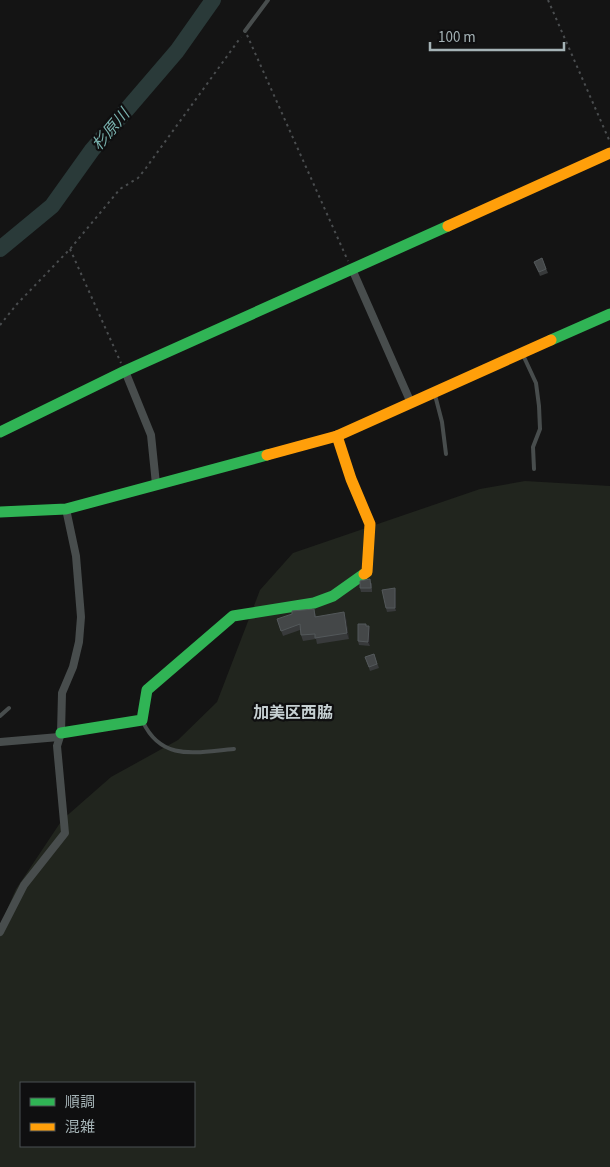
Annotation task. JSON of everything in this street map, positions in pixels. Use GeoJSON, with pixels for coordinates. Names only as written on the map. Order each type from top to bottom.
{"type":"FeatureCollection","features":[{"type":"Feature","properties":{"kind":"street"},"geometry":{"type":"LineString","coordinates":[[0,432],[23,419],[124,371],[610,152]]}},
{"type":"Feature","properties":{"kind":"street"},"geometry":{"type":"LineString","coordinates":[[352,269],[411,403]]}},
{"type":"Feature","properties":{"kind":"street"},"geometry":{"type":"LineString","coordinates":[[0,512],[66,509],[337,436],[610,314]]}},
{"type":"Feature","properties":{"kind":"street"},"geometry":{"type":"LineString","coordinates":[[124,371],[151,435],[156,484]]}},
{"type":"Feature","properties":{"kind":"street"},"geometry":{"type":"LineString","coordinates":[[0,742],[60,735],[142,720],[147,690],[233,616],[242,613],[314,603],[333,596],[367,572],[370,524],[351,480],[337,436]]}},
{"type":"Feature","properties":{"kind":"street"},"geometry":{"type":"LineString","coordinates":[[0,932],[24,885],[66,833],[57,746],[60,735],[62,693],[73,667],[79,642],[81,617],[76,556],[66,509]]}},
{"type":"Feature","properties":{"kind":"lane"},"geometry":{"type":"LineString","coordinates":[[245,31],[268,0]]}},
{"type":"Feature","properties":{"kind":"lane"},"geometry":{"type":"LineString","coordinates":[[522,353],[536,382],[539,406],[540,429],[533,446],[534,469]]}},
{"type":"Feature","properties":{"kind":"lane"},"geometry":{"type":"LineString","coordinates":[[435,392],[442,422],[446,454]]}},
{"type":"Feature","properties":{"kind":"lane"},"geometry":{"type":"LineString","coordinates":[[0,716],[9,708]]}},
{"type":"Feature","properties":{"kind":"lane"},"geometry":{"type":"LineString","coordinates":[[142,720],[150,736],[159,745],[173,751],[191,752],[234,749]]}},
{"type":"Feature","properties":{"kind":"path"},"geometry":{"type":"LineString","coordinates":[[548,0],[610,142]]}},
{"type":"Feature","properties":{"kind":"path"},"geometry":{"type":"LineString","coordinates":[[0,326],[17,304],[70,249],[120,189],[138,178],[245,31],[352,269]]}},
{"type":"Feature","properties":{"kind":"path"},"geometry":{"type":"LineString","coordinates":[[70,249],[124,371]]}},
{"type":"Feature","properties":{"kind":"shaded area"},"geometry":{"type":"Polygon","coordinates":[[[525,481],[610,486],[610,1167],[0,1167],[0,926],[16,889],[62,820],[111,777],[178,740],[217,702],[260,590],[293,553],[480,489],[525,481]]]}},
{"type":"Feature","properties":{"kind":"building"},"geometry":{"type":"Polygon","coordinates":[[[542,258],[546,269],[539,272],[534,262],[542,258]]]}},
{"type":"Feature","properties":{"kind":"building"},"geometry":{"type":"Polygon","coordinates":[[[370,579],[371,588],[360,588],[360,581],[370,579]]]}},
{"type":"Feature","properties":{"kind":"building"},"geometry":{"type":"Polygon","coordinates":[[[395,588],[395,608],[386,608],[382,590],[395,588]]]}},
{"type":"Feature","properties":{"kind":"building"},"geometry":{"type":"Polygon","coordinates":[[[314,609],[315,617],[344,612],[347,633],[315,638],[315,634],[301,635],[300,624],[281,631],[277,619],[292,614],[292,611],[314,609]]]}},
{"type":"Feature","properties":{"kind":"building"},"geometry":{"type":"Polygon","coordinates":[[[358,624],[369,626],[368,642],[358,641],[358,624]]]}},
{"type":"Feature","properties":{"kind":"building"},"geometry":{"type":"Polygon","coordinates":[[[374,654],[377,664],[369,667],[365,657],[374,654]]]}},
{"type":"Feature","properties":{"kind":"waterway","name":"杉原川"},"geometry":{"type":"LineString","coordinates":[[0,249],[52,206],[92,150],[177,51],[213,0]]}},
{"type":"Feature","properties":{"kind":"traffic: fast"},"geometry":{"type":"LineString","coordinates":[[0,432],[125,371],[448,226]]}},
{"type":"Feature","properties":{"kind":"traffic: fast"},"geometry":{"type":"LineString","coordinates":[[551,340],[610,314]]}},
{"type":"Feature","properties":{"kind":"traffic: fast"},"geometry":{"type":"LineString","coordinates":[[0,512],[66,509],[267,455]]}},
{"type":"Feature","properties":{"kind":"traffic: fast"},"geometry":{"type":"LineString","coordinates":[[61,733],[142,720],[147,690],[233,616],[314,603],[333,596],[364,574]]}},
{"type":"Feature","properties":{"kind":"traffic: slow"},"geometry":{"type":"LineString","coordinates":[[448,226],[610,153]]}},
{"type":"Feature","properties":{"kind":"traffic: slow"},"geometry":{"type":"LineString","coordinates":[[267,455],[337,436],[551,340]]}},
{"type":"Feature","properties":{"kind":"traffic: slow"},"geometry":{"type":"LineString","coordinates":[[337,436],[351,479],[370,524],[367,572],[364,574]]}},
{"type":"Feature","properties":{"kind":"district","name":"加美区西脇"},"geometry":{"type":"Point","coordinates":[293,712]}}]}
